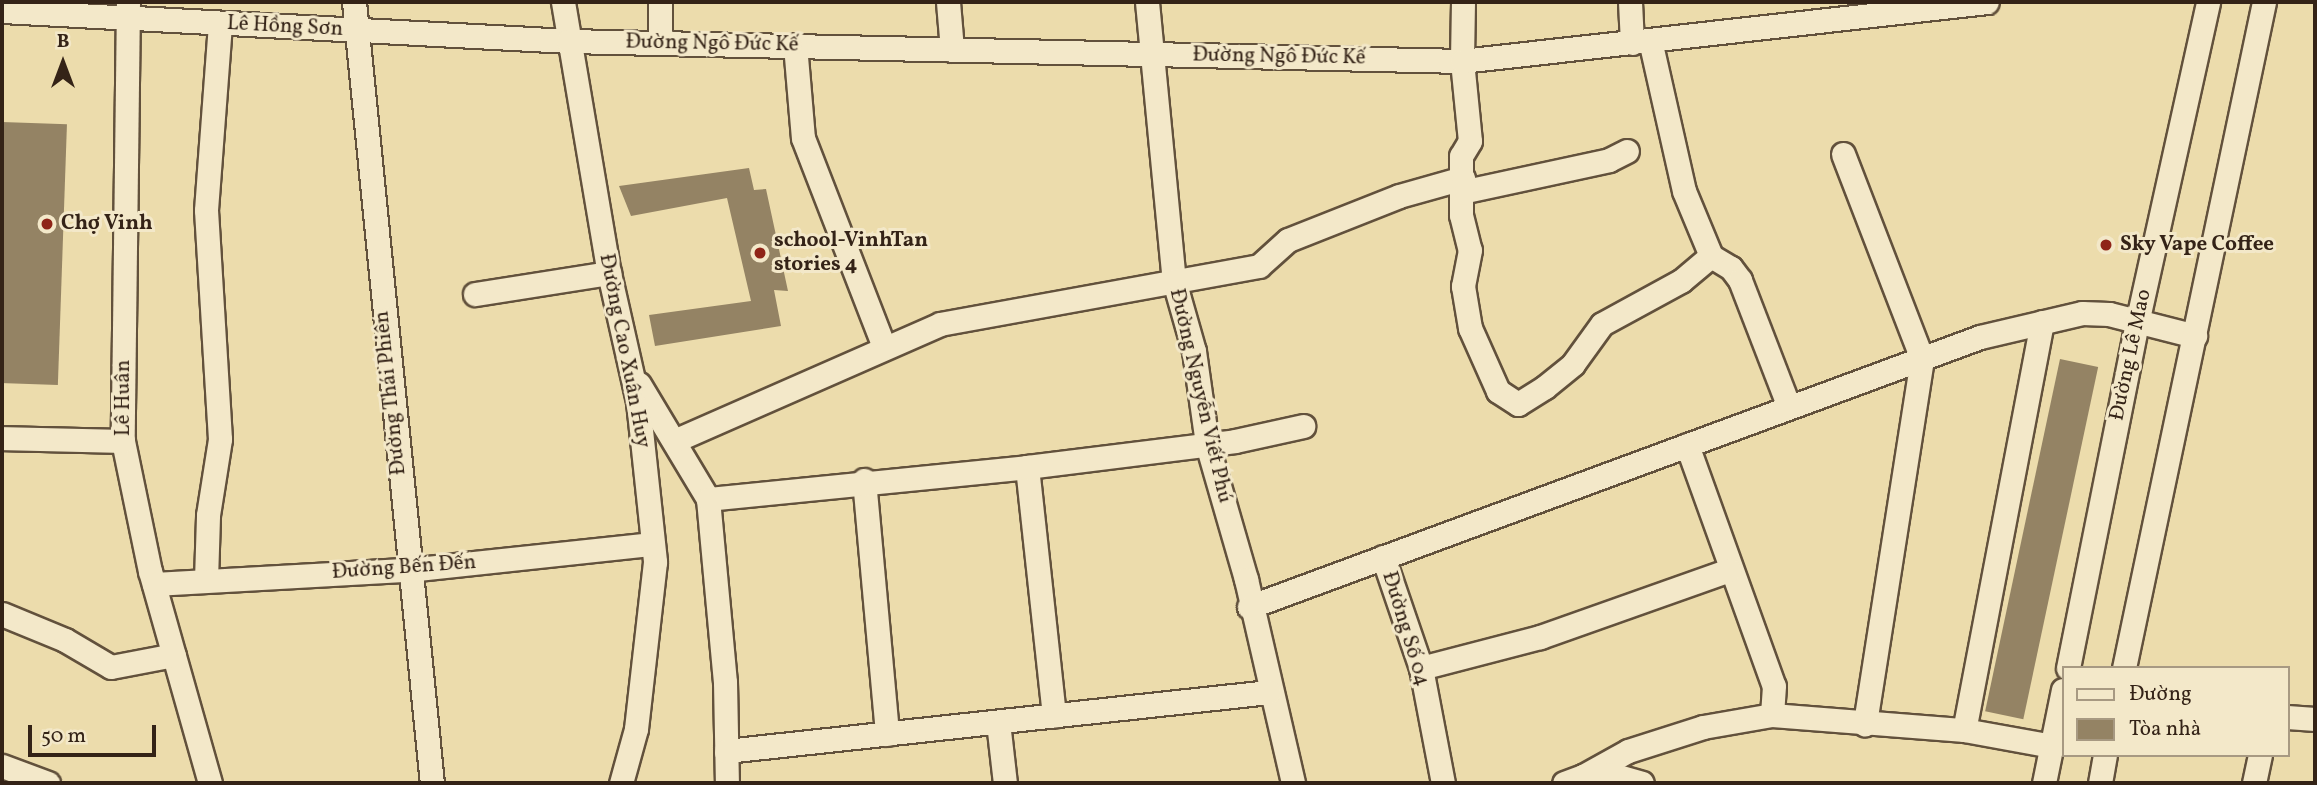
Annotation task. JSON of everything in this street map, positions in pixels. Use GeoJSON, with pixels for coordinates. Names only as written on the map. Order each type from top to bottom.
{"type":"FeatureCollection","features":[{"type":"Feature","properties":{"kind":"street","name":"Đường Thái Phiên"},"geometry":{"type":"LineString","coordinates":[[354,2],[408,570],[432,783]]}},
{"type":"Feature","properties":{"kind":"street","name":"Đường Cao Xuân Huy"},"geometry":{"type":"LineString","coordinates":[[563,2],[609,273],[632,372],[655,562],[636,729],[621,783]]}},
{"type":"Feature","properties":{"kind":"street"},"geometry":{"type":"LineString","coordinates":[[660,2],[660,43]]}},
{"type":"Feature","properties":{"kind":"street"},"geometry":{"type":"LineString","coordinates":[[948,2],[952,50]]}},
{"type":"Feature","properties":{"kind":"street","name":"Đường Nguyễn Viết Phú"},"geometry":{"type":"LineString","coordinates":[[1147,2],[1174,281],[1194,351],[1207,444],[1246,579],[1249,607],[1293,783]]}},
{"type":"Feature","properties":{"kind":"street"},"geometry":{"type":"LineString","coordinates":[[1463,2],[1462,61],[1470,141],[1461,156],[1466,191],[1609,160],[1627,151]]}},
{"type":"Feature","properties":{"kind":"street"},"geometry":{"type":"LineString","coordinates":[[1630,2],[1684,191],[1711,256],[1731,268],[1740,280],[1789,408]]}},
{"type":"Feature","properties":{"kind":"street","name":"Đường Ngô Đức Kế"},"geometry":{"type":"LineString","coordinates":[[568,41],[1462,61],[1981,2]]}},
{"type":"Feature","properties":{"kind":"street","name":"Đường Lê Mao"},"geometry":{"type":"LineString","coordinates":[[2068,666],[2137,323],[2208,2]]}},
{"type":"Feature","properties":{"kind":"street"},"geometry":{"type":"LineString","coordinates":[[2124,666],[2196,336],[2264,2]]}},
{"type":"Feature","properties":{"kind":"street","name":"Lê Hồng Sơn"},"geometry":{"type":"LineString","coordinates":[[2,11],[128,10],[220,24],[568,41]]}},
{"type":"Feature","properties":{"kind":"street","name":"Lê Huân"},"geometry":{"type":"LineString","coordinates":[[128,10],[123,440],[154,584],[210,783]]}},
{"type":"Feature","properties":{"kind":"street"},"geometry":{"type":"LineString","coordinates":[[206,580],[208,514],[220,439],[206,210],[220,24]]}},
{"type":"Feature","properties":{"kind":"street"},"geometry":{"type":"LineString","coordinates":[[795,45],[803,138],[884,347]]}},
{"type":"Feature","properties":{"kind":"street"},"geometry":{"type":"LineString","coordinates":[[1843,154],[1922,359],[1865,724]]}},
{"type":"Feature","properties":{"kind":"street"},"geometry":{"type":"LineString","coordinates":[[1463,178],[1461,215],[1470,250],[1463,286],[1470,327],[1498,391],[1518,404],[1573,364],[1602,324],[1681,281],[1711,256]]}},
{"type":"Feature","properties":{"kind":"street"},"geometry":{"type":"LineString","coordinates":[[674,441],[940,324],[1259,266],[1288,240],[1399,196],[1463,178]]}},
{"type":"Feature","properties":{"kind":"street"},"geometry":{"type":"LineString","coordinates":[[475,294],[609,273]]}},
{"type":"Feature","properties":{"kind":"street"},"geometry":{"type":"LineString","coordinates":[[1249,607],[1980,337],[2082,313],[2109,314],[2196,336]]}},
{"type":"Feature","properties":{"kind":"street"},"geometry":{"type":"LineString","coordinates":[[1964,730],[2042,322]]}},
{"type":"Feature","properties":{"kind":"street"},"geometry":{"type":"LineString","coordinates":[[632,372],[708,499],[725,682],[727,783]]}},
{"type":"Feature","properties":{"kind":"street"},"geometry":{"type":"LineString","coordinates":[[708,499],[864,480],[1027,467],[1207,444],[1303,426]]}},
{"type":"Feature","properties":{"kind":"street"},"geometry":{"type":"LineString","coordinates":[[2,438],[123,440]]}},
{"type":"Feature","properties":{"kind":"street"},"geometry":{"type":"LineString","coordinates":[[1687,445],[1729,570],[1774,686],[1772,715]]}},
{"type":"Feature","properties":{"kind":"street"},"geometry":{"type":"LineString","coordinates":[[1027,467],[1054,716]]}},
{"type":"Feature","properties":{"kind":"street"},"geometry":{"type":"LineString","coordinates":[[864,480],[887,734]]}},
{"type":"Feature","properties":{"kind":"street","name":"Đường Bến Đến"},"geometry":{"type":"LineString","coordinates":[[154,584],[408,570],[653,544]]}},
{"type":"Feature","properties":{"kind":"street","name":"Đường Số 04"},"geometry":{"type":"LineString","coordinates":[[1383,558],[1421,668],[1443,783]]}},
{"type":"Feature","properties":{"kind":"street"},"geometry":{"type":"LineString","coordinates":[[1421,668],[1540,637],[1729,570]]}},
{"type":"Feature","properties":{"kind":"street"},"geometry":{"type":"LineString","coordinates":[[2,614],[65,640],[111,667],[174,654]]}},
{"type":"Feature","properties":{"kind":"street"},"geometry":{"type":"LineString","coordinates":[[726,751],[1269,692]]}},
{"type":"Feature","properties":{"kind":"street"},"geometry":{"type":"LineString","coordinates":[[2044,783],[2062,695]]}},
{"type":"Feature","properties":{"kind":"street"},"geometry":{"type":"LineString","coordinates":[[1573,780],[1628,751],[1690,731],[1772,715],[1964,730],[2052,746]]}},
{"type":"Feature","properties":{"kind":"street"},"geometry":{"type":"LineString","coordinates":[[2289,716],[2315,719]]}},
{"type":"Feature","properties":{"kind":"street"},"geometry":{"type":"LineString","coordinates":[[998,722],[1005,783]]}},
{"type":"Feature","properties":{"kind":"street"},"geometry":{"type":"LineString","coordinates":[[2100,783],[2105,757]]}},
{"type":"Feature","properties":{"kind":"street"},"geometry":{"type":"LineString","coordinates":[[2254,783],[2260,757]]}},
{"type":"Feature","properties":{"kind":"street"},"geometry":{"type":"LineString","coordinates":[[2,766],[48,783]]}},
{"type":"Feature","properties":{"kind":"street"},"geometry":{"type":"LineString","coordinates":[[1573,780],[1611,774],[1642,783]]}},
{"type":"Feature","properties":{"kind":"building"},"geometry":{"type":"Polygon","coordinates":[[[2,122],[67,124],[58,385],[2,383],[2,122]]]}},
{"type":"Feature","properties":{"kind":"building","name":"school-VinhTan stories 4"},"geometry":{"type":"Polygon","coordinates":[[[749,168],[754,190],[766,189],[788,291],[774,290],[781,326],[655,346],[649,315],[751,301],[727,198],[631,216],[619,186],[749,168]]]}},
{"type":"Feature","properties":{"kind":"building"},"geometry":{"type":"Polygon","coordinates":[[[2060,359],[2098,367],[2023,719],[1985,711],[2060,359]]]}},
{"type":"Feature","properties":{"kind":"place","name":"Chợ Vinh"},"geometry":{"type":"Point","coordinates":[47,224]}},
{"type":"Feature","properties":{"kind":"place","name":"Sky Vape Coffee"},"geometry":{"type":"Point","coordinates":[2106,245]}},
{"type":"Feature","properties":{"kind":"place","name":"school-VinhTan stories 4"},"geometry":{"type":"Point","coordinates":[760,253]}}]}
